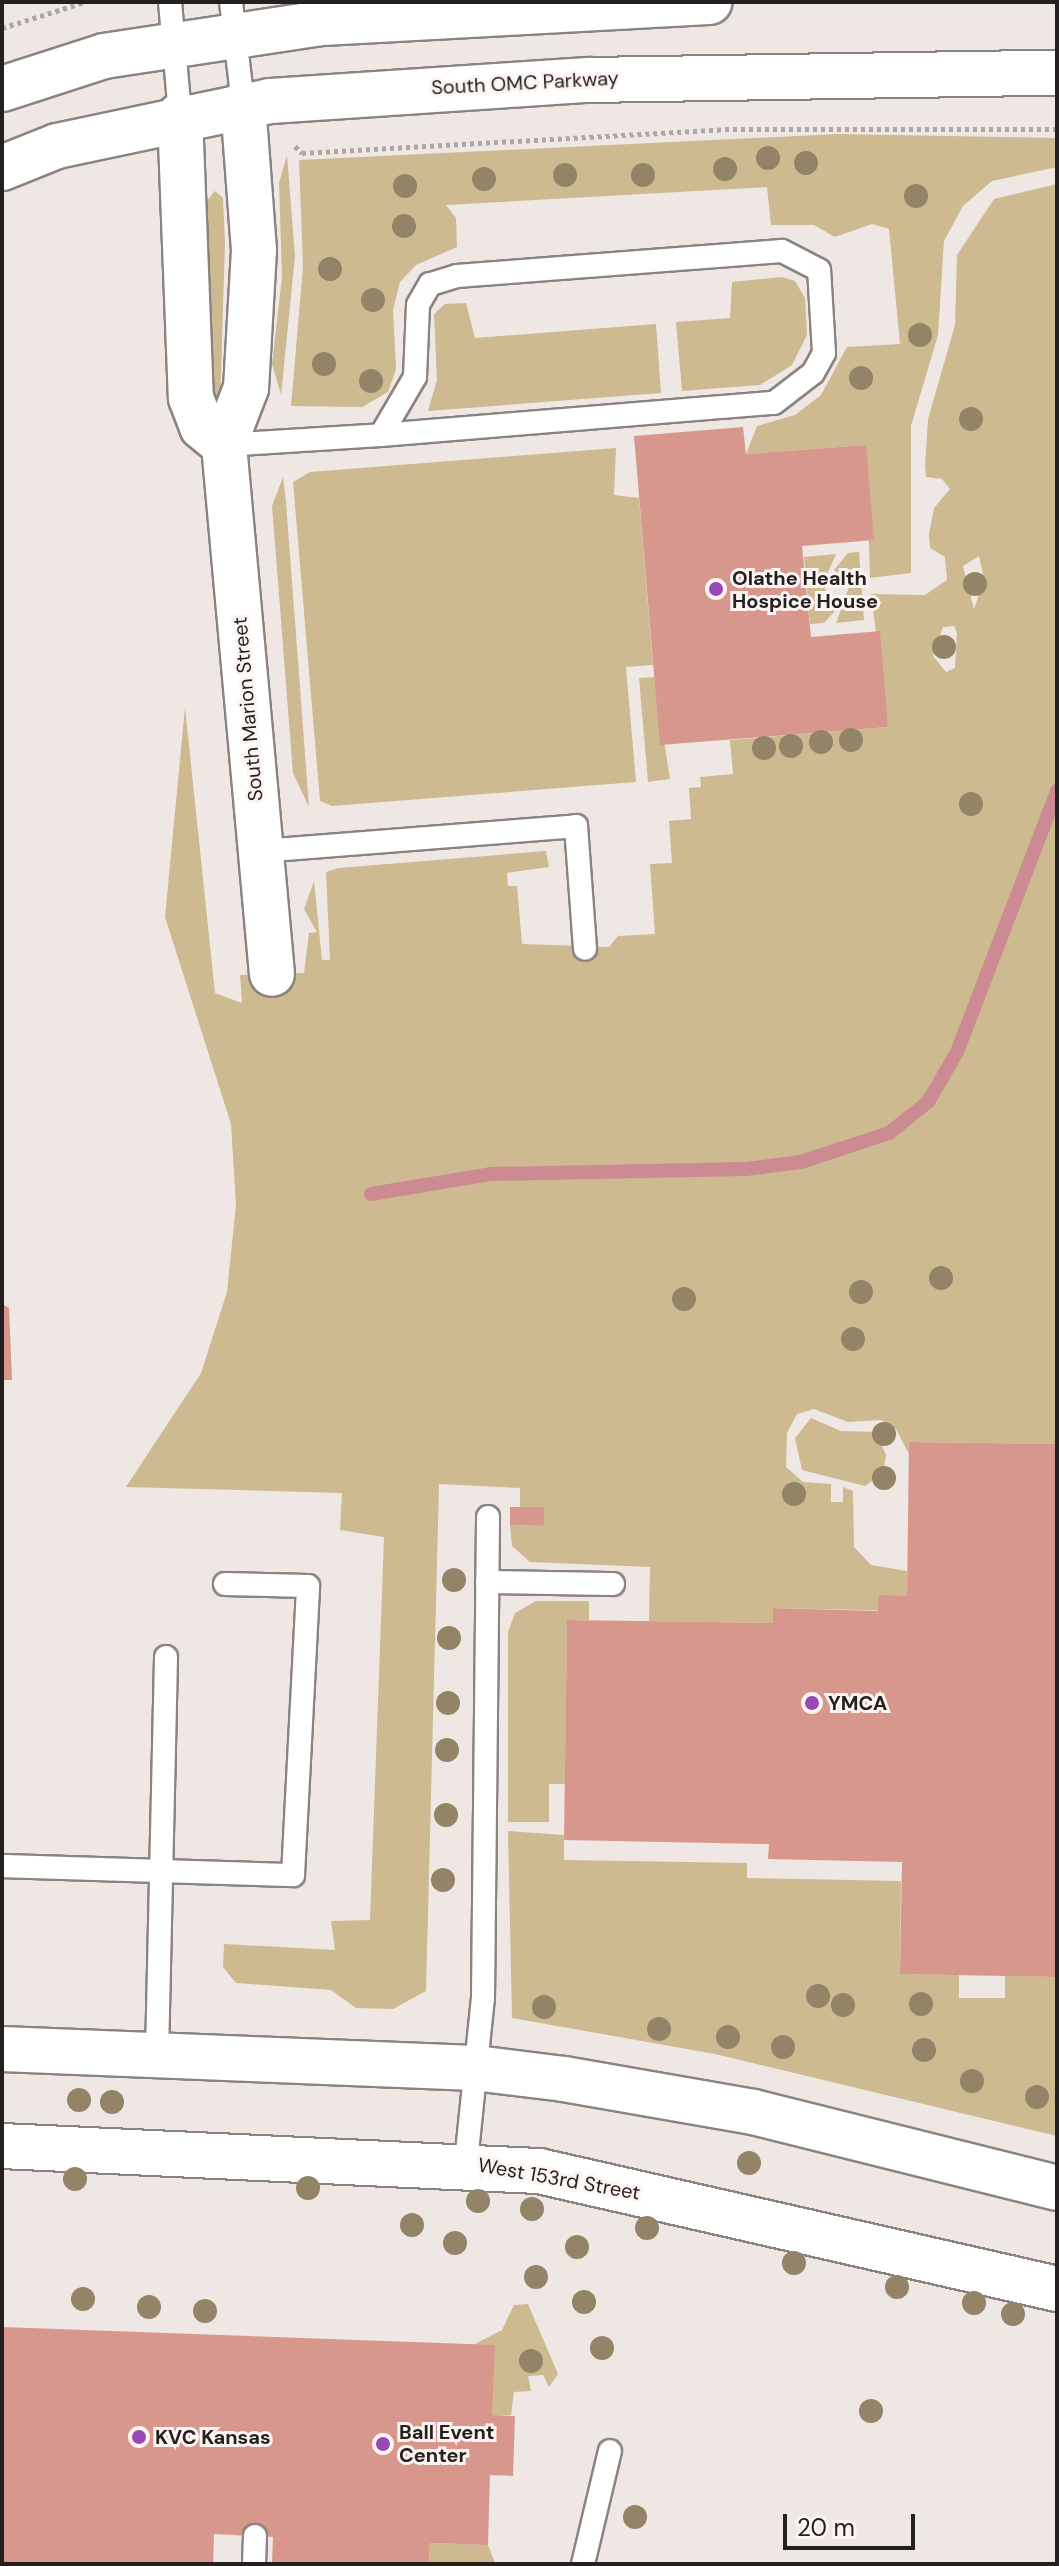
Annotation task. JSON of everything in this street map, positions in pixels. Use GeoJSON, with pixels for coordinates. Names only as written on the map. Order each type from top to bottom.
{"type":"FeatureCollection","features":[{"type":"Feature","properties":{"kind":"street"},"geometry":{"type":"LineString","coordinates":[[2,89],[104,56],[174,45],[233,19],[322,23],[709,2]]}},
{"type":"Feature","properties":{"kind":"street","name":"South OMC Parkway"},"geometry":{"type":"LineString","coordinates":[[2,168],[57,146],[180,115],[243,104],[588,80],[1057,73]]}},
{"type":"Feature","properties":{"kind":"street","name":"South Marion Street"},"geometry":{"type":"LineString","coordinates":[[243,104],[254,250],[246,388],[224,445],[272,974]]}},
{"type":"Feature","properties":{"kind":"street"},"geometry":{"type":"LineString","coordinates":[[180,115],[191,398],[202,427],[224,445]]}},
{"type":"Feature","properties":{"kind":"street"},"geometry":{"type":"LineString","coordinates":[[2,2049],[475,2068],[753,2112],[1057,2188]]}},
{"type":"Feature","properties":{"kind":"street","name":"West 153rd Street"},"geometry":{"type":"LineString","coordinates":[[2,2146],[466,2162],[570,2178],[1057,2289]]}},
{"type":"Feature","properties":{"kind":"lane"},"geometry":{"type":"LineString","coordinates":[[170,2],[180,115]]}},
{"type":"Feature","properties":{"kind":"lane"},"geometry":{"type":"LineString","coordinates":[[233,19],[243,104]]}},
{"type":"Feature","properties":{"kind":"lane"},"geometry":{"type":"LineString","coordinates":[[224,445],[381,435],[774,403],[813,373],[824,353],[819,270],[782,251],[457,276],[430,284],[418,305],[415,377],[381,435]]}},
{"type":"Feature","properties":{"kind":"lane"},"geometry":{"type":"LineString","coordinates":[[261,851],[576,826],[585,949]]}},
{"type":"Feature","properties":{"kind":"lane"},"geometry":{"type":"LineString","coordinates":[[466,2162],[483,1998],[488,1517]]}},
{"type":"Feature","properties":{"kind":"lane"},"geometry":{"type":"LineString","coordinates":[[487,1582],[613,1584]]}},
{"type":"Feature","properties":{"kind":"lane"},"geometry":{"type":"LineString","coordinates":[[2,1866],[293,1875],[308,1586],[225,1584]]}},
{"type":"Feature","properties":{"kind":"lane"},"geometry":{"type":"LineString","coordinates":[[157,2055],[166,1657]]}},
{"type":"Feature","properties":{"kind":"lane"},"geometry":{"type":"LineString","coordinates":[[583,2564],[610,2451]]}},
{"type":"Feature","properties":{"kind":"lane"},"geometry":{"type":"LineString","coordinates":[[254,2564],[255,2536]]}},
{"type":"Feature","properties":{"kind":"path"},"geometry":{"type":"LineString","coordinates":[[2,28],[85,2]]}},
{"type":"Feature","properties":{"kind":"path"},"geometry":{"type":"LineString","coordinates":[[295,146],[302,153],[725,129],[1057,129]]}},
{"type":"Feature","properties":{"kind":"shaded area"},"geometry":{"type":"Polygon","coordinates":[[[838,134],[1057,138],[1057,167],[992,181],[963,206],[944,241],[938,335],[911,426],[911,573],[870,578],[866,445],[746,454],[757,426],[795,415],[821,395],[847,347],[900,344],[889,229],[872,224],[835,237],[814,225],[771,225],[767,187],[446,205],[456,218],[457,247],[416,265],[400,282],[393,310],[396,369],[388,392],[362,407],[291,406],[303,267],[299,160],[838,134]]]}},
{"type":"Feature","properties":{"kind":"shaded area"},"geometry":{"type":"Polygon","coordinates":[[[287,155],[295,256],[281,395],[272,364],[282,277],[279,183],[287,155]]]}},
{"type":"Feature","properties":{"kind":"shaded area"},"geometry":{"type":"Polygon","coordinates":[[[1057,184],[1057,1444],[910,1442],[909,1454],[896,1429],[881,1420],[848,1422],[814,1409],[797,1414],[787,1433],[786,1467],[803,1482],[831,1484],[831,1502],[843,1502],[843,1487],[853,1491],[854,1547],[871,1565],[907,1571],[907,1611],[773,1608],[773,1623],[649,1621],[650,1567],[530,1562],[512,1546],[510,1525],[543,1526],[544,1507],[520,1507],[520,1488],[439,1484],[426,1991],[393,2009],[356,2008],[331,1990],[236,1983],[223,1967],[224,1944],[335,1950],[331,1921],[370,1920],[384,1537],[340,1530],[342,1493],[126,1487],[201,1373],[227,1292],[236,1205],[231,1124],[165,917],[185,707],[215,993],[242,1003],[240,975],[304,973],[309,933],[317,932],[304,909],[314,881],[322,960],[330,960],[326,872],[339,868],[546,851],[549,867],[507,873],[508,886],[517,886],[522,944],[609,947],[618,936],[655,934],[650,864],[672,863],[669,821],[691,819],[689,788],[701,787],[700,777],[733,774],[730,740],[888,727],[871,594],[925,595],[947,580],[945,557],[930,548],[929,534],[934,508],[950,489],[942,479],[926,477],[928,419],[955,325],[957,255],[994,199],[1057,184]],[[979,556],[963,566],[974,609],[984,579],[979,556]],[[954,626],[943,627],[933,656],[946,672],[955,668],[957,633],[954,626]]]}},
{"type":"Feature","properties":{"kind":"shaded area"},"geometry":{"type":"Polygon","coordinates":[[[215,191],[223,198],[225,243],[220,405],[213,404],[207,334],[206,202],[215,191]]]}},
{"type":"Feature","properties":{"kind":"shaded area"},"geometry":{"type":"Polygon","coordinates":[[[782,277],[795,281],[805,298],[807,335],[792,365],[760,385],[682,391],[676,322],[730,318],[732,282],[782,277]]]}},
{"type":"Feature","properties":{"kind":"shaded area"},"geometry":{"type":"Polygon","coordinates":[[[466,303],[475,338],[656,324],[661,393],[428,411],[437,380],[434,314],[445,304],[466,303]]]}},
{"type":"Feature","properties":{"kind":"shaded area"},"geometry":{"type":"Polygon","coordinates":[[[616,448],[614,495],[639,498],[653,665],[626,667],[636,782],[332,806],[320,801],[293,482],[310,472],[616,448]]]}},
{"type":"Feature","properties":{"kind":"shaded area"},"geometry":{"type":"Polygon","coordinates":[[[283,477],[309,807],[293,773],[272,506],[283,477]]]}},
{"type":"Feature","properties":{"kind":"shaded area"},"geometry":{"type":"Polygon","coordinates":[[[859,552],[864,620],[836,623],[849,587],[834,570],[848,553],[859,552]]]}},
{"type":"Feature","properties":{"kind":"shaded area"},"geometry":{"type":"Polygon","coordinates":[[[836,554],[823,584],[835,611],[824,623],[810,624],[804,557],[836,554]]]}},
{"type":"Feature","properties":{"kind":"shaded area"},"geometry":{"type":"Polygon","coordinates":[[[654,677],[670,779],[648,782],[639,678],[654,677]]]}},
{"type":"Feature","properties":{"kind":"shaded area"},"geometry":{"type":"Polygon","coordinates":[[[811,1418],[841,1431],[876,1432],[886,1455],[883,1473],[865,1486],[802,1470],[795,1438],[811,1418]]]}},
{"type":"Feature","properties":{"kind":"shaded area"},"geometry":{"type":"Polygon","coordinates":[[[536,1601],[589,1601],[589,1620],[567,1620],[565,1784],[549,1784],[549,1822],[508,1822],[508,1632],[515,1613],[536,1601]]]}},
{"type":"Feature","properties":{"kind":"shaded area"},"geometry":{"type":"Polygon","coordinates":[[[508,1831],[564,1835],[564,1860],[747,1863],[747,1878],[901,1881],[900,1974],[959,1975],[959,1998],[1005,1998],[1005,1976],[1057,1977],[1057,2136],[715,2054],[512,2018],[508,1831]]]}},
{"type":"Feature","properties":{"kind":"shaded area"},"geometry":{"type":"Polygon","coordinates":[[[528,2304],[558,2374],[549,2387],[543,2375],[528,2376],[531,2391],[514,2392],[511,2415],[492,2415],[473,2345],[502,2330],[514,2305],[528,2304]]]}},
{"type":"Feature","properties":{"kind":"shaded area"},"geometry":{"type":"Polygon","coordinates":[[[430,2543],[488,2545],[495,2563],[429,2564],[430,2543]]]}},
{"type":"Feature","properties":{"kind":"building","name":"Olathe Health Hospice House"},"geometry":{"type":"Polygon","coordinates":[[[743,427],[746,454],[866,445],[874,540],[802,546],[811,637],[880,631],[888,727],[660,745],[634,436],[743,427]]]}},
{"type":"Feature","properties":{"kind":"building"},"geometry":{"type":"Polygon","coordinates":[[[2,1304],[9,1308],[12,1380],[2,1380],[2,1304]]]}},
{"type":"Feature","properties":{"kind":"building","name":"YMCA"},"geometry":{"type":"Polygon","coordinates":[[[909,1442],[1057,1444],[1057,1977],[900,1974],[902,1862],[768,1859],[769,1844],[564,1840],[567,1620],[773,1623],[773,1608],[878,1611],[879,1595],[907,1596],[909,1442]]]}},
{"type":"Feature","properties":{"kind":"building"},"geometry":{"type":"Polygon","coordinates":[[[510,1507],[544,1507],[544,1526],[510,1525],[510,1507]]]}},
{"type":"Feature","properties":{"kind":"building"},"geometry":{"type":"Polygon","coordinates":[[[2,2327],[495,2345],[492,2415],[515,2416],[513,2476],[490,2475],[488,2545],[430,2543],[429,2564],[272,2564],[273,2537],[214,2534],[213,2564],[2,2564],[2,2327]]]}},
{"type":"Feature","properties":{"kind":"waterway"},"geometry":{"type":"LineString","coordinates":[[371,1194],[490,1174],[746,1169],[801,1162],[889,1133],[928,1102],[957,1052],[1057,791]]}},
{"type":"Feature","properties":{"kind":"place","name":"Olathe Health Hospice House"},"geometry":{"type":"Point","coordinates":[716,589]}},
{"type":"Feature","properties":{"kind":"place","name":"YMCA"},"geometry":{"type":"Point","coordinates":[812,1703]}},
{"type":"Feature","properties":{"kind":"place","name":"KVC Kansas"},"geometry":{"type":"Point","coordinates":[139,2437]}},
{"type":"Feature","properties":{"kind":"place","name":"Ball Event Center"},"geometry":{"type":"Point","coordinates":[383,2444]}}]}
